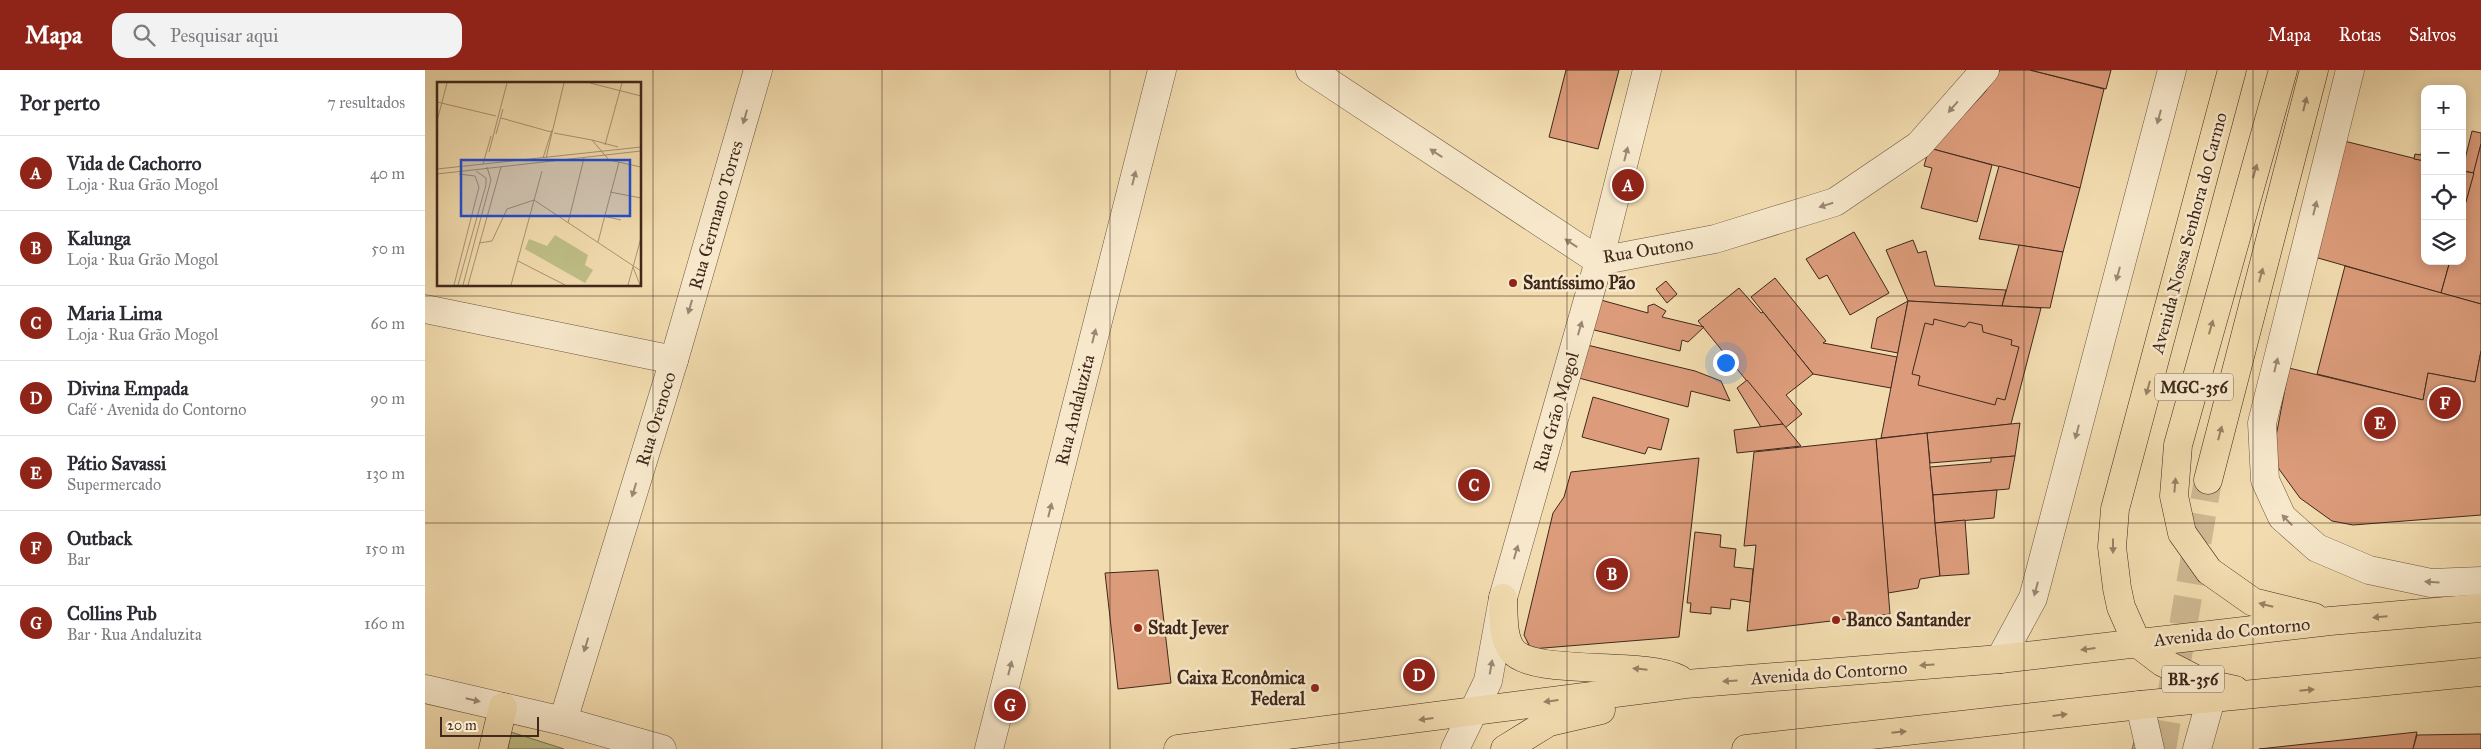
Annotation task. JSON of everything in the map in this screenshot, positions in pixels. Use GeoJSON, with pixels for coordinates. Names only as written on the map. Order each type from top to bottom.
{"type":"FeatureCollection","features":[{"type":"Feature","properties":{"kind":"main road","name":"Avenida Nossa Senhora do Carmo"},"geometry":{"type":"LineString","coordinates":[[2232,70],[2115,509],[2112,547],[2121,607],[2137,643],[2162,662],[2203,684],[2258,695]]}},
{"type":"Feature","properties":{"kind":"main road","name":"MGC-356"},"geometry":{"type":"LineString","coordinates":[[2283,70],[2178,445],[2173,496],[2182,533],[2209,572],[2253,602],[2330,621]]}},
{"type":"Feature","properties":{"kind":"main road"},"geometry":{"type":"LineString","coordinates":[[2208,480],[2314,70]]}},
{"type":"Feature","properties":{"kind":"main road"},"geometry":{"type":"LineString","coordinates":[[1503,598],[1507,638],[1511,650],[1519,657],[1559,666],[1657,671],[1678,678],[1686,684]]}},
{"type":"Feature","properties":{"kind":"main road","name":"Avenida do Contorno"},"geometry":{"type":"LineString","coordinates":[[1178,749],[1474,713],[1526,704],[1686,684],[2000,659],[2330,621],[2481,608]]}},
{"type":"Feature","properties":{"kind":"main road"},"geometry":{"type":"LineString","coordinates":[[1746,749],[2140,706],[2481,672]]}},
{"type":"Feature","properties":{"kind":"main road"},"geometry":{"type":"LineString","coordinates":[[1505,749],[1549,722],[1631,706],[1686,684]]}},
{"type":"Feature","properties":{"kind":"main road"},"geometry":{"type":"LineString","coordinates":[[493,749],[503,706]]}},
{"type":"Feature","properties":{"kind":"street","name":"Rua Andaluzita"},"geometry":{"type":"LineString","coordinates":[[989,749],[1161,70]]}},
{"type":"Feature","properties":{"kind":"street","name":"Rua Outono"},"geometry":{"type":"LineString","coordinates":[[1310,70],[1599,261],[1715,239],[1835,202],[1919,145],[1985,70]]}},
{"type":"Feature","properties":{"kind":"street","name":"Rua Grão Mogol"},"geometry":{"type":"LineString","coordinates":[[1455,749],[1488,681],[1503,598],[1599,261],[1647,70]]}},
{"type":"Feature","properties":{"kind":"street"},"geometry":{"type":"LineString","coordinates":[[2000,659],[2033,598],[2172,70]]}},
{"type":"Feature","properties":{"kind":"street"},"geometry":{"type":"LineString","coordinates":[[2349,70],[2262,423],[2265,480],[2282,517],[2317,548],[2369,570],[2431,583],[2481,581]]}},
{"type":"Feature","properties":{"kind":"street","name":"Rua Germano Torres"},"geometry":{"type":"LineString","coordinates":[[675,360],[755,71]]}},
{"type":"Feature","properties":{"kind":"street","name":"Rua Orenoco"},"geometry":{"type":"LineString","coordinates":[[425,309],[675,360],[563,721]]}},
{"type":"Feature","properties":{"kind":"street"},"geometry":{"type":"LineString","coordinates":[[425,689],[563,721],[662,749]]}},
{"type":"Feature","properties":{"kind":"street"},"geometry":{"type":"LineString","coordinates":[[2197,749],[2211,699]]}},
{"type":"Feature","properties":{"kind":"street"},"geometry":{"type":"LineString","coordinates":[[2140,706],[2150,749]]}},
{"type":"Feature","properties":{"kind":"green space"},"geometry":{"type":"Polygon","coordinates":[[[511,732],[564,749],[508,749],[511,732]]]}},
{"type":"Feature","properties":{"kind":"green space"},"geometry":{"type":"Polygon","coordinates":[[[2173,738],[2171,749],[2132,749],[2134,742],[2173,738]]]}},
{"type":"Feature","properties":{"kind":"building"},"geometry":{"type":"Polygon","coordinates":[[[1566,70],[1619,70],[1598,149],[1549,137],[1566,70]]]}},
{"type":"Feature","properties":{"kind":"building"},"geometry":{"type":"Polygon","coordinates":[[[2000,70],[2030,70],[2104,89],[2080,188],[1929,148],[1949,131],[1985,92],[2000,70]]]}},
{"type":"Feature","properties":{"kind":"building"},"geometry":{"type":"Polygon","coordinates":[[[2030,70],[2111,70],[2106,89],[2030,70]]]}},
{"type":"Feature","properties":{"kind":"building"},"geometry":{"type":"Polygon","coordinates":[[[2472,131],[2481,133],[2481,144],[2474,173],[2466,172],[2466,155],[2472,131]]]}},
{"type":"Feature","properties":{"kind":"building"},"geometry":{"type":"Polygon","coordinates":[[[2340,140],[2421,160],[2421,265],[2449,265],[2441,293],[2311,256],[2340,140]]]}},
{"type":"Feature","properties":{"kind":"building"},"geometry":{"type":"Polygon","coordinates":[[[2481,144],[2481,304],[2441,293],[2449,265],[2466,265],[2466,201],[2481,144]]]}},
{"type":"Feature","properties":{"kind":"building"},"geometry":{"type":"Polygon","coordinates":[[[1929,148],[1992,165],[1977,222],[1921,208],[1932,168],[1924,166],[1929,148]]]}},
{"type":"Feature","properties":{"kind":"building"},"geometry":{"type":"Polygon","coordinates":[[[2415,154],[2421,155],[2421,160],[2414,159],[2415,154]]]}},
{"type":"Feature","properties":{"kind":"building"},"geometry":{"type":"Polygon","coordinates":[[[1999,166],[2080,188],[2063,252],[1979,239],[1999,166]]]}},
{"type":"Feature","properties":{"kind":"building"},"geometry":{"type":"Polygon","coordinates":[[[2466,172],[2474,173],[2466,202],[2466,172]]]}},
{"type":"Feature","properties":{"kind":"building"},"geometry":{"type":"Polygon","coordinates":[[[1854,232],[1889,293],[1850,315],[1827,275],[1819,279],[1806,259],[1854,232]]]}},
{"type":"Feature","properties":{"kind":"building"},"geometry":{"type":"Polygon","coordinates":[[[1913,240],[1918,253],[1926,251],[1935,286],[2006,290],[2002,306],[1908,301],[1886,250],[1913,240]]]}},
{"type":"Feature","properties":{"kind":"building"},"geometry":{"type":"Polygon","coordinates":[[[2019,245],[2063,252],[2050,308],[2002,306],[2019,245]]]}},
{"type":"Feature","properties":{"kind":"building"},"geometry":{"type":"Polygon","coordinates":[[[2345,266],[2481,304],[2481,351],[2475,382],[2428,373],[2423,400],[2317,374],[2345,266]]]}},
{"type":"Feature","properties":{"kind":"building"},"geometry":{"type":"Polygon","coordinates":[[[1775,278],[1826,341],[1823,343],[1897,357],[1891,388],[1813,374],[1751,297],[1775,278]]]}},
{"type":"Feature","properties":{"kind":"building"},"geometry":{"type":"Polygon","coordinates":[[[1666,281],[1677,294],[1667,303],[1656,289],[1666,281]]]}},
{"type":"Feature","properties":{"kind":"building"},"geometry":{"type":"Polygon","coordinates":[[[1739,288],[1761,313],[1763,312],[1813,374],[1786,395],[1802,414],[1785,428],[1698,321],[1739,288]]]}},
{"type":"Feature","properties":{"kind":"building"},"geometry":{"type":"Polygon","coordinates":[[[1590,297],[1648,313],[1648,306],[1654,304],[1666,311],[1662,317],[1704,327],[1688,342],[1682,340],[1680,351],[1582,327],[1590,297]]]}},
{"type":"Feature","properties":{"kind":"building"},"geometry":{"type":"Polygon","coordinates":[[[1908,301],[1898,353],[1871,348],[1877,318],[1908,301]]]}},
{"type":"Feature","properties":{"kind":"building"},"geometry":{"type":"Polygon","coordinates":[[[1908,301],[2041,308],[2011,424],[1881,438],[1908,301]]]}},
{"type":"Feature","properties":{"kind":"building"},"geometry":{"type":"Polygon","coordinates":[[[1934,319],[1965,327],[1969,322],[1982,325],[1983,332],[2012,340],[2011,345],[2019,347],[2005,400],[1997,398],[1995,405],[1918,385],[1920,376],[1912,374],[1925,323],[1933,325],[1934,319]]]}},
{"type":"Feature","properties":{"kind":"building"},"geometry":{"type":"Polygon","coordinates":[[[1583,344],[1695,371],[1721,381],[1730,401],[1691,391],[1688,407],[1575,377],[1583,344]]]}},
{"type":"Feature","properties":{"kind":"building"},"geometry":{"type":"Polygon","coordinates":[[[2481,351],[2481,515],[2353,525],[2332,521],[2300,498],[2279,469],[2274,447],[2289,368],[2423,400],[2428,373],[2475,382],[2481,351]]]}},
{"type":"Feature","properties":{"kind":"building"},"geometry":{"type":"Polygon","coordinates":[[[1747,380],[1783,424],[1761,427],[1737,388],[1747,380]]]}},
{"type":"Feature","properties":{"kind":"building"},"geometry":{"type":"Polygon","coordinates":[[[1593,397],[1669,419],[1661,450],[1648,447],[1645,454],[1582,437],[1593,397]]]}},
{"type":"Feature","properties":{"kind":"building"},"geometry":{"type":"Polygon","coordinates":[[[2020,423],[2015,456],[1930,463],[1927,433],[2020,423]]]}},
{"type":"Feature","properties":{"kind":"building"},"geometry":{"type":"Polygon","coordinates":[[[1783,424],[1801,446],[1737,453],[1734,430],[1783,424]]]}},
{"type":"Feature","properties":{"kind":"building"},"geometry":{"type":"Polygon","coordinates":[[[1927,433],[1940,576],[1920,579],[1918,588],[1888,593],[1876,439],[1927,433]]]}},
{"type":"Feature","properties":{"kind":"building"},"geometry":{"type":"Polygon","coordinates":[[[1876,439],[1890,614],[1747,631],[1756,545],[1744,546],[1754,452],[1876,439]]]}},
{"type":"Feature","properties":{"kind":"building"},"geometry":{"type":"Polygon","coordinates":[[[2015,456],[2009,489],[1933,495],[1930,467],[1991,462],[1991,458],[2015,456]]]}},
{"type":"Feature","properties":{"kind":"building"},"geometry":{"type":"Polygon","coordinates":[[[1699,458],[1679,637],[1531,649],[1524,635],[1553,513],[1564,497],[1571,472],[1699,458]]]}},
{"type":"Feature","properties":{"kind":"building"},"geometry":{"type":"Polygon","coordinates":[[[1997,490],[1994,518],[1935,523],[1933,495],[1997,490]]]}},
{"type":"Feature","properties":{"kind":"building"},"geometry":{"type":"Polygon","coordinates":[[[1965,520],[1969,574],[1940,576],[1935,523],[1965,520]]]}},
{"type":"Feature","properties":{"kind":"building"},"geometry":{"type":"Polygon","coordinates":[[[1695,532],[1721,535],[1720,547],[1736,549],[1734,567],[1753,569],[1750,602],[1731,599],[1730,609],[1711,607],[1711,614],[1690,612],[1691,603],[1687,603],[1695,532]]]}},
{"type":"Feature","properties":{"kind":"building","name":"Stadt Jever"},"geometry":{"type":"Polygon","coordinates":[[[1158,570],[1171,683],[1118,689],[1105,573],[1158,570]]]}},
{"type":"Feature","properties":{"kind":"building"},"geometry":{"type":"Polygon","coordinates":[[[2417,732],[2413,749],[2259,749],[2417,732]]]}},
{"type":"Feature","properties":{"kind":"building"},"geometry":{"type":"Polygon","coordinates":[[[2481,734],[2481,749],[2413,749],[2417,735],[2481,734]]]}},
{"type":"Feature","properties":{"kind":"tunnel"},"geometry":{"type":"LineString","coordinates":[[2162,749],[2208,480]]}},
{"type":"Feature","properties":{"kind":"place","name":"Vida de Cachorro"},"geometry":{"type":"Point","coordinates":[1628,185]}},
{"type":"Feature","properties":{"kind":"place","name":"Santíssimo Pão"},"geometry":{"type":"Point","coordinates":[1513,283]}},
{"type":"Feature","properties":{"kind":"place","name":"Outback"},"geometry":{"type":"Point","coordinates":[2445,403]}},
{"type":"Feature","properties":{"kind":"place","name":"Pátio Savassi"},"geometry":{"type":"Point","coordinates":[2380,423]}},
{"type":"Feature","properties":{"kind":"place","name":"Maria Lima"},"geometry":{"type":"Point","coordinates":[1474,485]}},
{"type":"Feature","properties":{"kind":"place","name":"Kalunga"},"geometry":{"type":"Point","coordinates":[1612,574]}},
{"type":"Feature","properties":{"kind":"place","name":"Banco Santander"},"geometry":{"type":"Point","coordinates":[1836,620]}},
{"type":"Feature","properties":{"kind":"place","name":"Stadt Jever"},"geometry":{"type":"Point","coordinates":[1138,628]}},
{"type":"Feature","properties":{"kind":"place","name":"Divina Empada"},"geometry":{"type":"Point","coordinates":[1419,675]}},
{"type":"Feature","properties":{"kind":"place","name":"Caixa Econômica Federal"},"geometry":{"type":"Point","coordinates":[1315,688]}},
{"type":"Feature","properties":{"kind":"place","name":"Collins Pub"},"geometry":{"type":"Point","coordinates":[1010,705]}}]}
